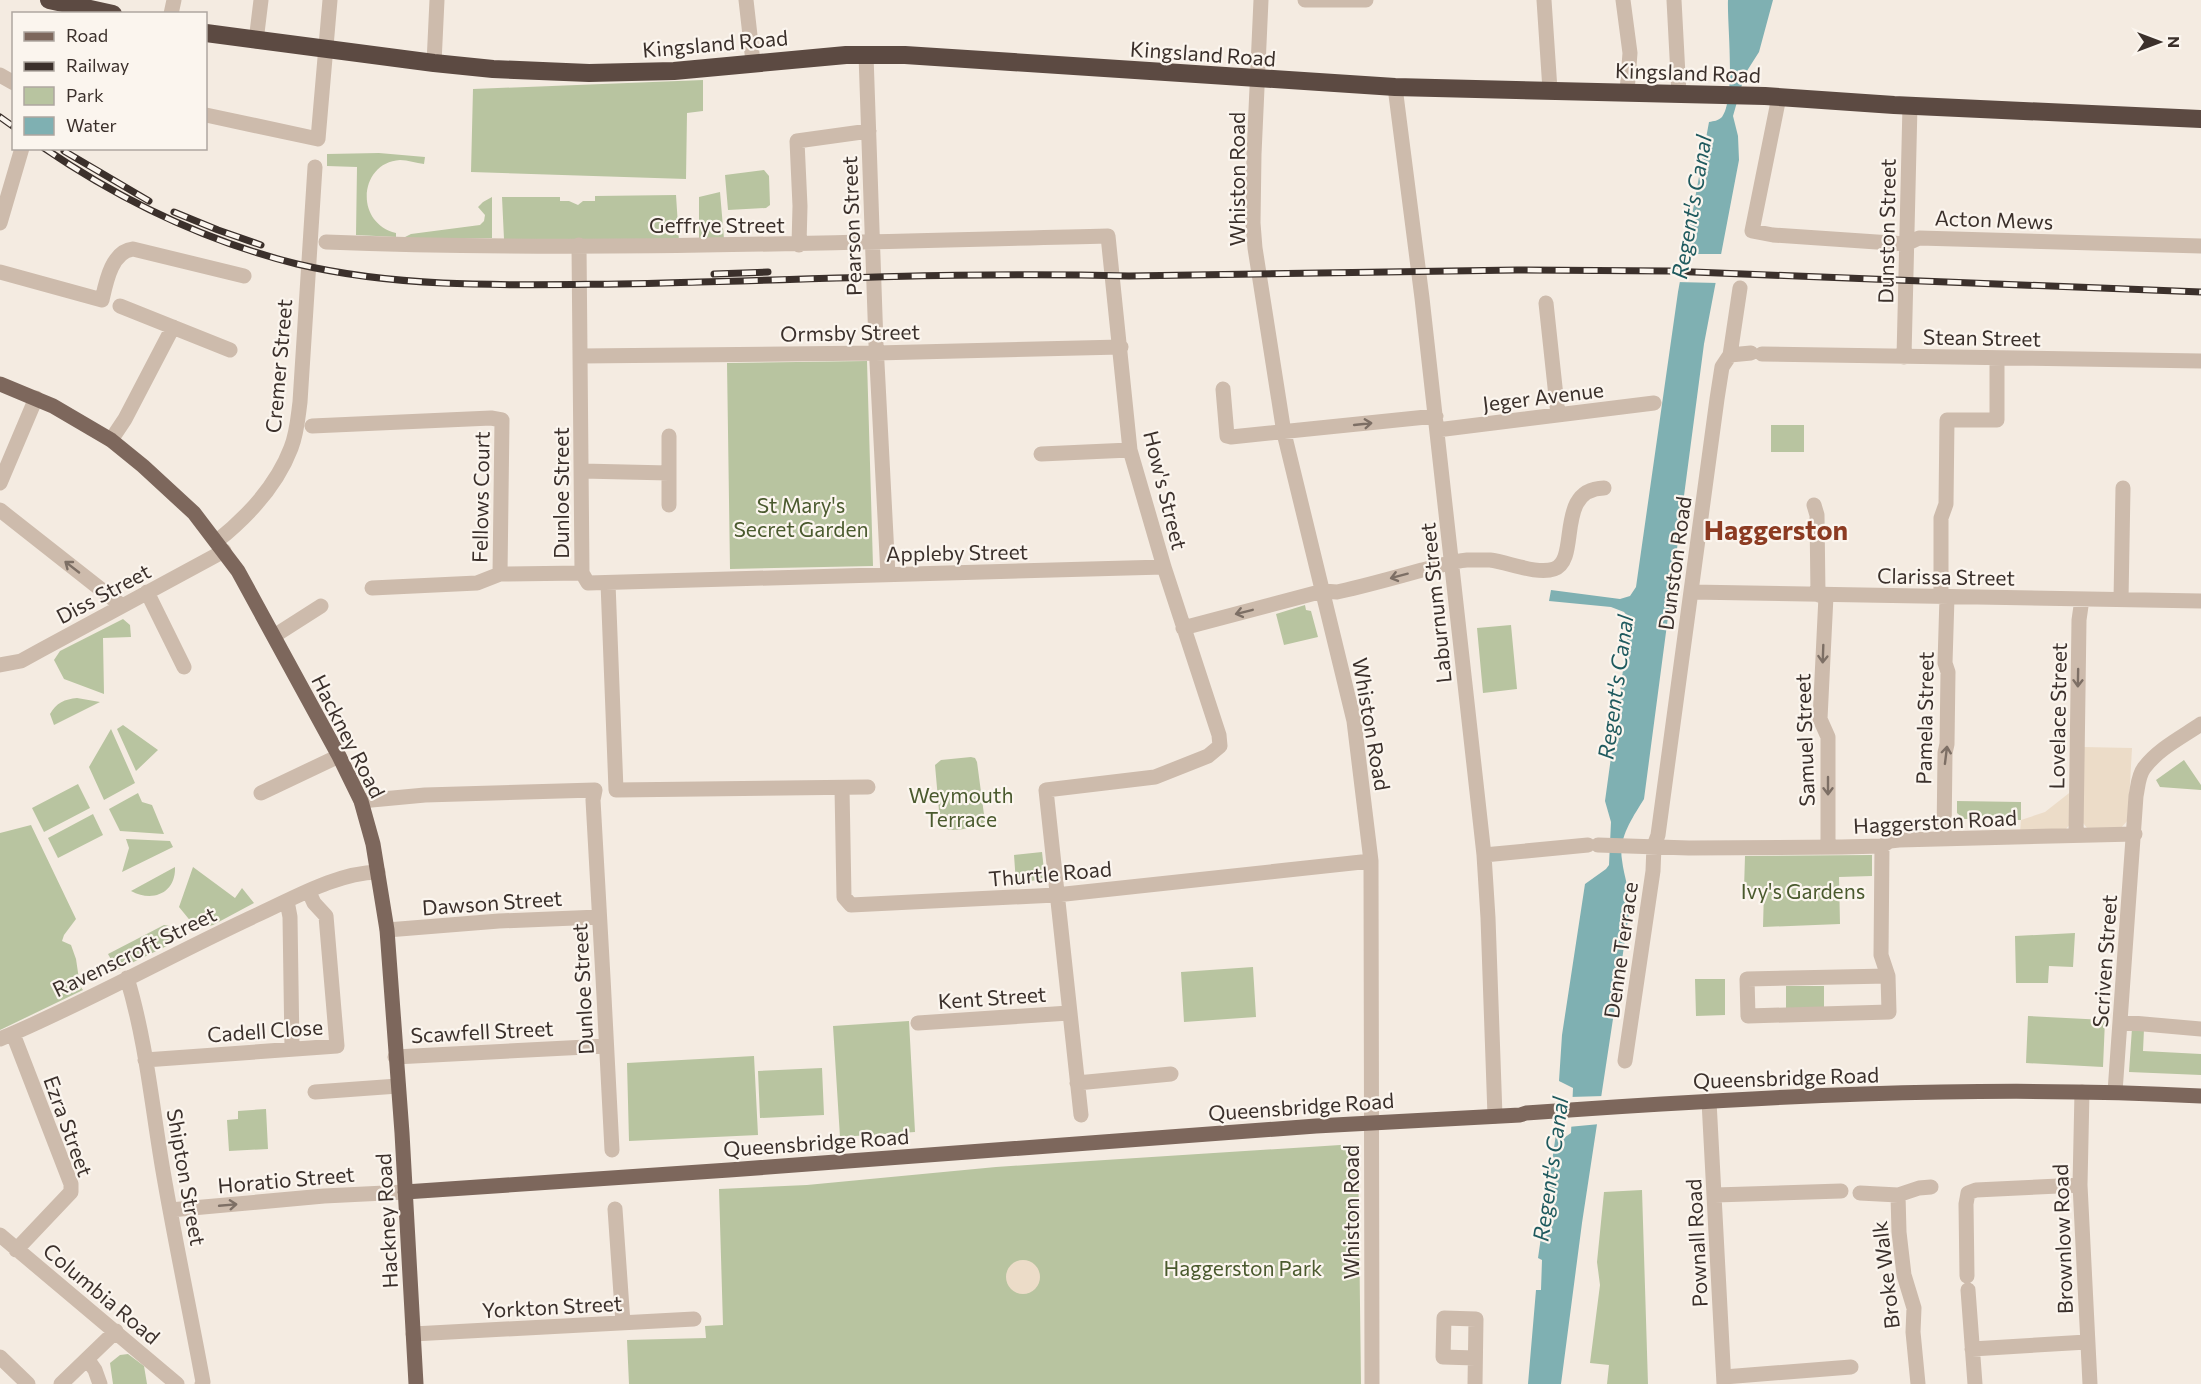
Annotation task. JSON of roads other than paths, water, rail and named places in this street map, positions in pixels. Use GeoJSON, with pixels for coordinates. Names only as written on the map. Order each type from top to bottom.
{"type":"FeatureCollection","features":[{"type":"Feature","properties":{"kind":"highway"},"geometry":{"type":"LineString","coordinates":[[49,0],[107,8]]}},
{"type":"Feature","properties":{"kind":"highway","name":"Kingsland Road"},"geometry":{"type":"LineString","coordinates":[[207,33],[493,69],[589,73],[674,71],[753,62],[866,55],[952,58],[1395,87],[1756,96],[2201,119]]}},
{"type":"Feature","properties":{"kind":"main road","name":"Hackney Road"},"geometry":{"type":"LineString","coordinates":[[0,384],[36,398],[78,419],[111,440],[194,513],[238,571],[339,756],[361,801],[378,872],[387,930],[416,1384]]}},
{"type":"Feature","properties":{"kind":"main road","name":"Queensbridge Road"},"geometry":{"type":"LineString","coordinates":[[405,1192],[1370,1123],[1520,1115],[1614,1106],[1922,1092],[2115,1092],[2201,1096]]}},
{"type":"Feature","properties":{"kind":"street"},"geometry":{"type":"LineString","coordinates":[[256,41],[261,0]]}},
{"type":"Feature","properties":{"kind":"street"},"geometry":{"type":"LineString","coordinates":[[207,115],[318,139],[330,0]]}},
{"type":"Feature","properties":{"kind":"street"},"geometry":{"type":"LineString","coordinates":[[434,63],[437,0]]}},
{"type":"Feature","properties":{"kind":"street"},"geometry":{"type":"LineString","coordinates":[[746,0],[753,62]]}},
{"type":"Feature","properties":{"kind":"street","name":"Whiston Road"},"geometry":{"type":"LineString","coordinates":[[1261,0],[1253,233],[1284,433],[1354,721],[1371,861],[1372,1384]]}},
{"type":"Feature","properties":{"kind":"street"},"geometry":{"type":"LineString","coordinates":[[1305,0],[1366,0]]}},
{"type":"Feature","properties":{"kind":"street"},"geometry":{"type":"LineString","coordinates":[[1544,0],[1550,90]]}},
{"type":"Feature","properties":{"kind":"street"},"geometry":{"type":"LineString","coordinates":[[1623,0],[1630,53],[1627,92]]}},
{"type":"Feature","properties":{"kind":"street"},"geometry":{"type":"LineString","coordinates":[[1674,0],[1678,94]]}},
{"type":"Feature","properties":{"kind":"street","name":"Pearson Street"},"geometry":{"type":"LineString","coordinates":[[866,55],[876,353],[888,575]]}},
{"type":"Feature","properties":{"kind":"street","name":"Laburnum Street"},"geometry":{"type":"LineString","coordinates":[[1395,87],[1436,423],[1484,855],[1496,1116]]}},
{"type":"Feature","properties":{"kind":"street","name":"Acton Mews"},"geometry":{"type":"LineString","coordinates":[[1779,97],[1752,231],[1773,235],[1906,244],[1919,238],[2201,246]]}},
{"type":"Feature","properties":{"kind":"street","name":"Dunston Street"},"geometry":{"type":"LineString","coordinates":[[1904,357],[1910,105]]}},
{"type":"Feature","properties":{"kind":"street"},"geometry":{"type":"LineString","coordinates":[[799,244],[797,141],[869,131]]}},
{"type":"Feature","properties":{"kind":"street"},"geometry":{"type":"LineString","coordinates":[[0,220],[21,150]]}},
{"type":"Feature","properties":{"kind":"street","name":"Cremer Street"},"geometry":{"type":"LineString","coordinates":[[220,546],[279,473],[296,433],[315,167]]}},
{"type":"Feature","properties":{"kind":"street","name":"Geffrye Street"},"geometry":{"type":"LineString","coordinates":[[326,242],[411,245],[799,244],[1108,236]]}},
{"type":"Feature","properties":{"kind":"street","name":"How's Street"},"geometry":{"type":"LineString","coordinates":[[1046,790],[1155,777],[1208,756],[1220,746],[1219,735],[1183,628],[1130,450],[1108,236]]}},
{"type":"Feature","properties":{"kind":"street","name":"Dunloe Street"},"geometry":{"type":"LineString","coordinates":[[579,245],[582,573],[588,583],[609,583]]}},
{"type":"Feature","properties":{"kind":"street"},"geometry":{"type":"LineString","coordinates":[[0,272],[102,300],[117,257],[127,250],[133,249],[244,276]]}},
{"type":"Feature","properties":{"kind":"street","name":"Dunston Road"},"geometry":{"type":"LineString","coordinates":[[1654,846],[1658,835],[1722,367],[1730,355],[1740,288]]}},
{"type":"Feature","properties":{"kind":"street"},"geometry":{"type":"LineString","coordinates":[[1546,303],[1558,415]]}},
{"type":"Feature","properties":{"kind":"street"},"geometry":{"type":"LineString","coordinates":[[120,306],[230,350]]}},
{"type":"Feature","properties":{"kind":"street"},"geometry":{"type":"LineString","coordinates":[[111,440],[125,419],[173,327]]}},
{"type":"Feature","properties":{"kind":"street","name":"Ormsby Street"},"geometry":{"type":"LineString","coordinates":[[581,356],[876,353],[1121,347]]}},
{"type":"Feature","properties":{"kind":"street","name":"Stean Street"},"geometry":{"type":"LineString","coordinates":[[1730,355],[2201,361]]}},
{"type":"Feature","properties":{"kind":"street","name":"Pamela Street"},"geometry":{"type":"LineString","coordinates":[[1944,839],[1944,753],[1947,744],[1948,672],[1945,663],[1941,518],[1946,504],[1947,420],[1997,420],[1997,358]]}},
{"type":"Feature","properties":{"kind":"street","name":"Jeger Avenue"},"geometry":{"type":"LineString","coordinates":[[1223,389],[1227,436],[1236,438],[1558,415],[1654,403]]}},
{"type":"Feature","properties":{"kind":"street"},"geometry":{"type":"LineString","coordinates":[[0,483],[36,398]]}},
{"type":"Feature","properties":{"kind":"street","name":"Fellows Court"},"geometry":{"type":"LineString","coordinates":[[312,426],[491,418],[502,420],[500,574],[582,573]]}},
{"type":"Feature","properties":{"kind":"street"},"geometry":{"type":"LineString","coordinates":[[669,436],[669,505]]}},
{"type":"Feature","properties":{"kind":"street"},"geometry":{"type":"LineString","coordinates":[[1041,454],[1130,450]]}},
{"type":"Feature","properties":{"kind":"street"},"geometry":{"type":"LineString","coordinates":[[582,471],[669,473]]}},
{"type":"Feature","properties":{"kind":"street"},"geometry":{"type":"LineString","coordinates":[[1183,628],[1323,591],[1341,591],[1452,562],[1489,560],[1544,571],[1555,569],[1568,549],[1574,508],[1592,489],[1604,488]]}},
{"type":"Feature","properties":{"kind":"street"},"geometry":{"type":"LineString","coordinates":[[2121,600],[2123,488]]}},
{"type":"Feature","properties":{"kind":"street","name":"Samuel Street"},"geometry":{"type":"LineString","coordinates":[[1814,505],[1817,515],[1822,595],[1820,719],[1828,737],[1828,847]]}},
{"type":"Feature","properties":{"kind":"street"},"geometry":{"type":"LineString","coordinates":[[0,510],[122,606]]}},
{"type":"Feature","properties":{"kind":"street","name":"Diss Street"},"geometry":{"type":"LineString","coordinates":[[0,665],[21,660],[122,606],[220,546]]}},
{"type":"Feature","properties":{"kind":"street","name":"Appleby Street"},"geometry":{"type":"LineString","coordinates":[[609,583],[1164,567]]}},
{"type":"Feature","properties":{"kind":"street"},"geometry":{"type":"LineString","coordinates":[[372,588],[477,583],[500,574]]}},
{"type":"Feature","properties":{"kind":"street"},"geometry":{"type":"LineString","coordinates":[[609,583],[616,790],[868,787]]}},
{"type":"Feature","properties":{"kind":"street"},"geometry":{"type":"LineString","coordinates":[[147,592],[184,667]]}},
{"type":"Feature","properties":{"kind":"street","name":"Clarissa Street"},"geometry":{"type":"LineString","coordinates":[[1691,592],[2201,601]]}},
{"type":"Feature","properties":{"kind":"street","name":"Lovelace Street"},"geometry":{"type":"LineString","coordinates":[[2076,834],[2079,620],[2082,599]]}},
{"type":"Feature","properties":{"kind":"street"},"geometry":{"type":"LineString","coordinates":[[274,636],[321,606]]}},
{"type":"Feature","properties":{"kind":"street"},"geometry":{"type":"LineString","coordinates":[[2135,834],[2136,796],[2144,768],[2159,752],[2201,724]]}},
{"type":"Feature","properties":{"kind":"street"},"geometry":{"type":"LineString","coordinates":[[261,793],[339,756]]}},
{"type":"Feature","properties":{"kind":"street","name":"Thurtle Road"},"geometry":{"type":"LineString","coordinates":[[842,788],[844,897],[851,905],[1056,895],[1371,861]]}},
{"type":"Feature","properties":{"kind":"street","name":"Dunloe Street"},"geometry":{"type":"LineString","coordinates":[[361,801],[425,795],[595,790],[593,800],[605,981],[612,1150]]}},
{"type":"Feature","properties":{"kind":"street","name":"Kent Street"},"geometry":{"type":"LineString","coordinates":[[1046,790],[1081,1115]]}},
{"type":"Feature","properties":{"kind":"street","name":"Haggerston Road"},"geometry":{"type":"LineString","coordinates":[[1484,855],[1593,845],[1882,846],[1890,841],[1899,840],[2135,834]]}},
{"type":"Feature","properties":{"kind":"street","name":"Scriven Street"},"geometry":{"type":"LineString","coordinates":[[2115,1092],[2135,834]]}},
{"type":"Feature","properties":{"kind":"street","name":"Denne Terrace"},"geometry":{"type":"LineString","coordinates":[[1625,1060],[1653,871],[1654,846]]}},
{"type":"Feature","properties":{"kind":"street"},"geometry":{"type":"LineString","coordinates":[[1882,846],[1881,955],[1888,976],[1889,1012],[1748,1016],[1747,979],[1888,976]]}},
{"type":"Feature","properties":{"kind":"street","name":"Ravenscroft Street"},"geometry":{"type":"LineString","coordinates":[[6,1036],[287,901],[353,874],[378,872]]}},
{"type":"Feature","properties":{"kind":"street","name":"Cadell Close"},"geometry":{"type":"LineString","coordinates":[[145,1060],[337,1046],[326,916],[314,903],[309,892]]}},
{"type":"Feature","properties":{"kind":"street"},"geometry":{"type":"LineString","coordinates":[[287,901],[290,917],[292,1048]]}},
{"type":"Feature","properties":{"kind":"street","name":"Dawson Street"},"geometry":{"type":"LineString","coordinates":[[387,930],[499,921],[600,917]]}},
{"type":"Feature","properties":{"kind":"street","name":"Shipton Street"},"geometry":{"type":"LineString","coordinates":[[127,978],[145,1060],[202,1384]]}},
{"type":"Feature","properties":{"kind":"street","name":"Kent Street"},"geometry":{"type":"LineString","coordinates":[[918,1023],[1069,1013]]}},
{"type":"Feature","properties":{"kind":"street"},"geometry":{"type":"LineString","coordinates":[[2121,1022],[2201,1029]]}},
{"type":"Feature","properties":{"kind":"street","name":"Ezra Street"},"geometry":{"type":"LineString","coordinates":[[6,1036],[71,1184],[71,1192],[16,1250]]}},
{"type":"Feature","properties":{"kind":"street","name":"Scawfell Street"},"geometry":{"type":"LineString","coordinates":[[396,1057],[606,1046]]}},
{"type":"Feature","properties":{"kind":"street"},"geometry":{"type":"LineString","coordinates":[[1077,1083],[1171,1074]]}},
{"type":"Feature","properties":{"kind":"street"},"geometry":{"type":"LineString","coordinates":[[315,1092],[398,1086]]}},
{"type":"Feature","properties":{"kind":"street","name":"Brownlow Road"},"geometry":{"type":"LineString","coordinates":[[2082,1092],[2080,1185],[2090,1384]]}},
{"type":"Feature","properties":{"kind":"street","name":"Pownall Road"},"geometry":{"type":"LineString","coordinates":[[1709,1101],[1724,1381]]}},
{"type":"Feature","properties":{"kind":"street"},"geometry":{"type":"LineString","coordinates":[[1975,1384],[1968,1283],[1966,1204],[1968,1193],[1976,1190],[2080,1185]]}},
{"type":"Feature","properties":{"kind":"street","name":"Broke Walk"},"geometry":{"type":"LineString","coordinates":[[1918,1384],[1913,1332],[1914,1308],[1904,1275],[1898,1196],[1919,1188],[1931,1187]]}},
{"type":"Feature","properties":{"kind":"street"},"geometry":{"type":"LineString","coordinates":[[1714,1195],[1841,1191]]}},
{"type":"Feature","properties":{"kind":"street","name":"Horatio Street"},"geometry":{"type":"LineString","coordinates":[[170,1210],[324,1196],[405,1192]]}},
{"type":"Feature","properties":{"kind":"street"},"geometry":{"type":"LineString","coordinates":[[1860,1193],[1898,1196]]}},
{"type":"Feature","properties":{"kind":"street"},"geometry":{"type":"LineString","coordinates":[[615,1209],[623,1323]]}},
{"type":"Feature","properties":{"kind":"street","name":"Columbia Road"},"geometry":{"type":"LineString","coordinates":[[0,1235],[177,1384]]}},
{"type":"Feature","properties":{"kind":"street"},"geometry":{"type":"LineString","coordinates":[[1475,1358],[1443,1358],[1444,1318],[1476,1319],[1475,1384]]}},
{"type":"Feature","properties":{"kind":"street","name":"Yorkton Street"},"geometry":{"type":"LineString","coordinates":[[414,1334],[694,1319]]}},
{"type":"Feature","properties":{"kind":"street"},"geometry":{"type":"LineString","coordinates":[[61,1384],[116,1331]]}},
{"type":"Feature","properties":{"kind":"street"},"geometry":{"type":"LineString","coordinates":[[1972,1349],[2087,1342]]}},
{"type":"Feature","properties":{"kind":"street"},"geometry":{"type":"LineString","coordinates":[[0,1357],[28,1384]]}},
{"type":"Feature","properties":{"kind":"street"},"geometry":{"type":"LineString","coordinates":[[88,1360],[100,1384]]}},
{"type":"Feature","properties":{"kind":"street"},"geometry":{"type":"LineString","coordinates":[[1724,1381],[1851,1367]]}},
{"type":"Feature","properties":{"kind":"water"},"geometry":{"type":"Polygon","coordinates":[[[1728,0],[1773,0],[1759,52],[1745,74],[1733,116],[1738,136],[1739,160],[1704,344],[1644,799],[1627,828],[1622,844],[1622,860],[1630,907],[1582,1223],[1561,1384],[1528,1384],[1536,1290],[1541,1290],[1542,1260],[1538,1258],[1556,1134],[1561,1140],[1571,1133],[1573,1088],[1559,1081],[1562,1035],[1585,884],[1609,865],[1611,822],[1605,801],[1630,619],[1624,612],[1611,607],[1549,601],[1551,590],[1620,599],[1630,596],[1636,587],[1678,292],[1709,122],[1722,117],[1729,94],[1728,0]]]}},
{"type":"Feature","properties":{"kind":"railway"},"geometry":{"type":"LineString","coordinates":[[0,117],[12,126]]}},
{"type":"Feature","properties":{"kind":"railway"},"geometry":{"type":"LineString","coordinates":[[47,150],[134,202],[230,244],[297,264],[377,278],[418,282],[499,285],[684,283],[939,276],[1129,276],[1517,270],[1669,271],[2201,292]]}},
{"type":"Feature","properties":{"kind":"railway"},"geometry":{"type":"LineString","coordinates":[[64,151],[149,201]]}},
{"type":"Feature","properties":{"kind":"railway"},"geometry":{"type":"LineString","coordinates":[[174,212],[261,245]]}},
{"type":"Feature","properties":{"kind":"railway"},"geometry":{"type":"LineString","coordinates":[[714,274],[768,272]]}},
{"type":"Feature","properties":{"kind":"district","name":"Haggerston"},"geometry":{"type":"Point","coordinates":[1776,529]}},
{"type":"Feature","properties":{"kind":"water label","name":"Regent's Canal"},"geometry":{"type":"Point","coordinates":[1691,207]}},
{"type":"Feature","properties":{"kind":"water label","name":"Regent's Canal"},"geometry":{"type":"Point","coordinates":[1615,687]}},
{"type":"Feature","properties":{"kind":"water label","name":"Regent's Canal"},"geometry":{"type":"Point","coordinates":[1550,1169]}},
{"type":"Feature","properties":{"kind":"park label","name":"St Mary's Secret Garden"},"geometry":{"type":"Point","coordinates":[801,516]}},
{"type":"Feature","properties":{"kind":"park label","name":"Weymouth Terrace"},"geometry":{"type":"Point","coordinates":[961,806]}},
{"type":"Feature","properties":{"kind":"park label","name":"Ivy's Gardens"},"geometry":{"type":"Point","coordinates":[1803,890]}},
{"type":"Feature","properties":{"kind":"park label","name":"Haggerston Park"},"geometry":{"type":"Point","coordinates":[1243,1267]}}]}
